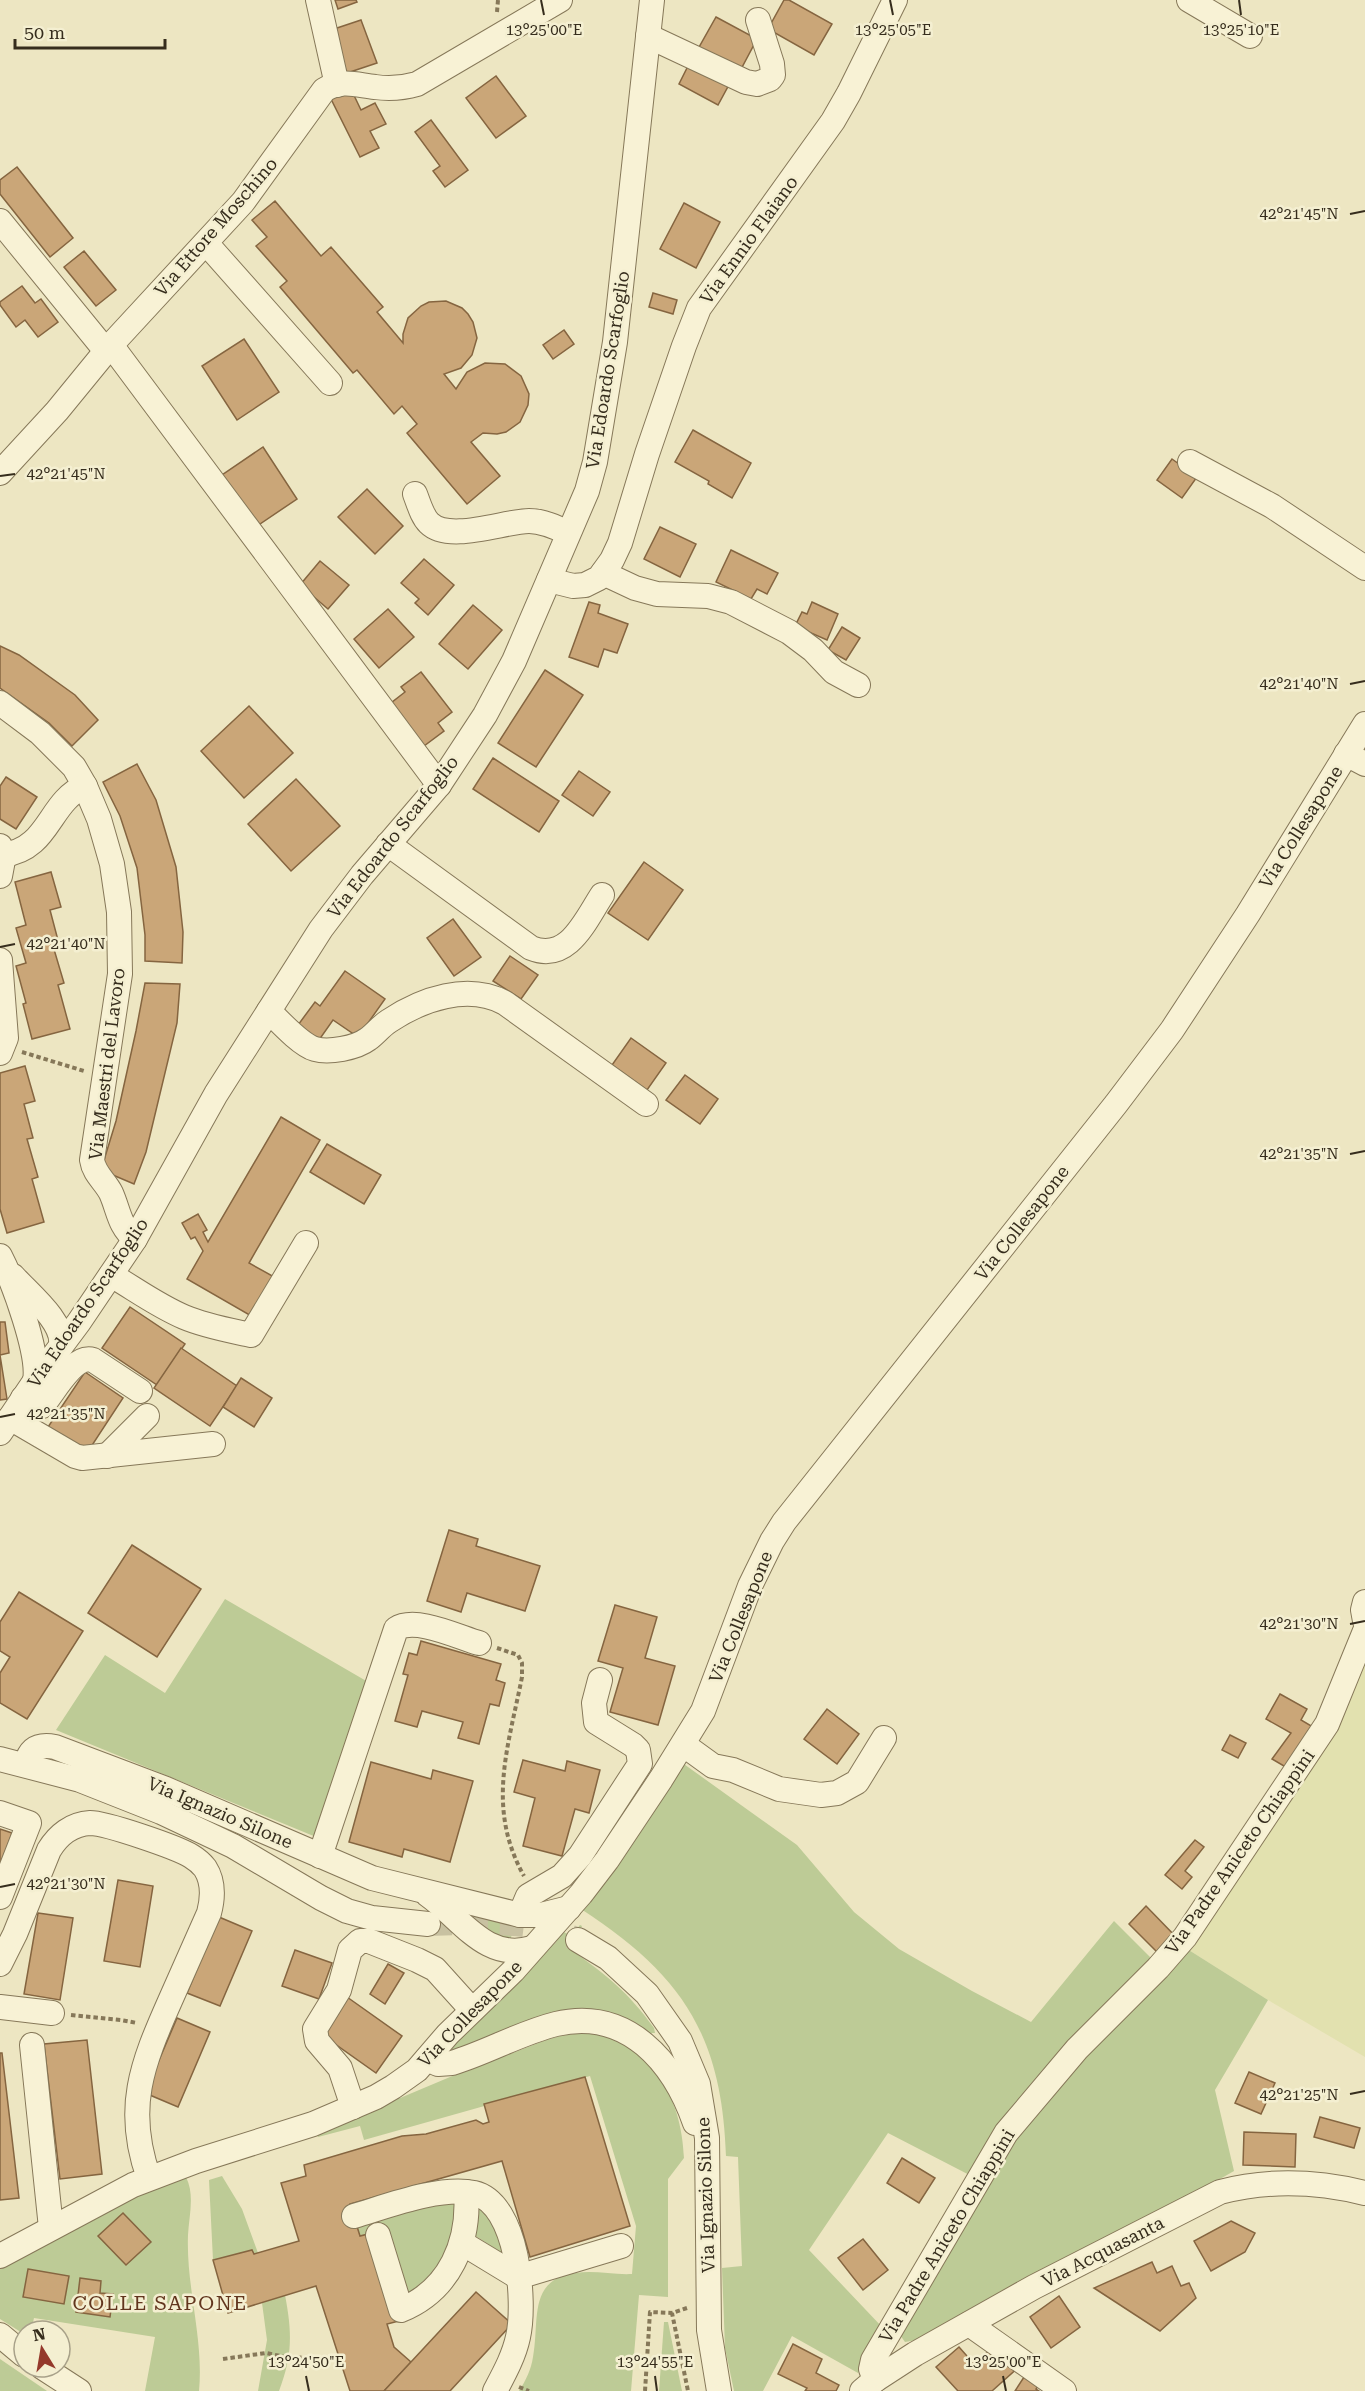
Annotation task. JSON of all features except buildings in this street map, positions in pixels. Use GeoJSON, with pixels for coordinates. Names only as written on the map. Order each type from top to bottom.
{"type":"FeatureCollection","features":[{"type":"Feature","properties":{"kind":"street"},"geometry":{"type":"LineString","coordinates":[[318,0],[337,85],[352,83],[399,88],[417,84],[560,0]]}},
{"type":"Feature","properties":{"kind":"street","name":"Via Edoardo Scarfoglio"},"geometry":{"type":"LineString","coordinates":[[17,1408],[135,1239],[216,1094],[321,930],[388,844],[439,785],[495,697],[514,661],[587,491],[596,462],[615,342],[652,0]]}},
{"type":"Feature","properties":{"kind":"street","name":"Via Ennio Flaiano"},"geometry":{"type":"LineString","coordinates":[[603,573],[620,543],[647,454],[699,308],[833,121],[895,0]]}},
{"type":"Feature","properties":{"kind":"street"},"geometry":{"type":"LineString","coordinates":[[1189,0],[1250,36]]}},
{"type":"Feature","properties":{"kind":"street"},"geometry":{"type":"LineString","coordinates":[[648,36],[746,82],[762,83],[770,79],[773,69],[758,20]]}},
{"type":"Feature","properties":{"kind":"street","name":"Via Ettore Moschino"},"geometry":{"type":"LineString","coordinates":[[0,473],[57,411],[108,348],[243,202],[320,95],[337,85]]}},
{"type":"Feature","properties":{"kind":"street"},"geometry":{"type":"LineString","coordinates":[[0,221],[108,348],[439,785]]}},
{"type":"Feature","properties":{"kind":"street"},"geometry":{"type":"LineString","coordinates":[[206,243],[330,383]]}},
{"type":"Feature","properties":{"kind":"street"},"geometry":{"type":"LineString","coordinates":[[1191,462],[1272,506],[1365,568]]}},
{"type":"Feature","properties":{"kind":"street"},"geometry":{"type":"LineString","coordinates":[[415,494],[429,522],[441,530],[482,529],[531,521],[548,524],[568,533]]}},
{"type":"Feature","properties":{"kind":"street"},"geometry":{"type":"LineString","coordinates":[[549,580],[579,586],[595,581],[603,573],[634,588],[657,594],[708,596],[731,602],[789,632],[813,650],[834,672],[858,685]]}},
{"type":"Feature","properties":{"kind":"street","name":"Via Maestri del Lavoro"},"geometry":{"type":"LineString","coordinates":[[0,703],[55,746],[74,767],[85,786],[108,850],[115,883],[120,934],[120,974],[93,1151],[93,1165],[109,1190],[123,1227],[135,1239]]}},
{"type":"Feature","properties":{"kind":"street","name":"Via Collesapone"},"geometry":{"type":"LineString","coordinates":[[0,2256],[149,2178],[298,2130],[393,2087],[417,2070],[472,2010],[506,1978],[569,1908],[607,1860],[684,1745],[703,1711],[753,1579],[784,1522],[1116,1104],[1172,1030],[1356,759],[1365,723]]}},
{"type":"Feature","properties":{"kind":"street"},"geometry":{"type":"LineString","coordinates":[[1,859],[32,844],[71,793],[85,786]]}},
{"type":"Feature","properties":{"kind":"street"},"geometry":{"type":"LineString","coordinates":[[388,844],[531,948],[537,950],[553,951],[567,944],[602,895]]}},
{"type":"Feature","properties":{"kind":"street"},"geometry":{"type":"LineString","coordinates":[[0,960],[6,1034],[2,1050]]}},
{"type":"Feature","properties":{"kind":"street"},"geometry":{"type":"LineString","coordinates":[[269,1011],[312,1049],[328,1050],[367,1040],[393,1018],[426,1003],[459,993],[483,994],[505,1003],[646,1104]]}},
{"type":"Feature","properties":{"kind":"street"},"geometry":{"type":"LineString","coordinates":[[111,1275],[184,1317],[251,1335],[306,1243]]}},
{"type":"Feature","properties":{"kind":"street"},"geometry":{"type":"LineString","coordinates":[[3,1262],[50,1316],[60,1331],[58,1351],[41,1354],[27,1334]]}},
{"type":"Feature","properties":{"kind":"street"},"geometry":{"type":"LineString","coordinates":[[3,1262],[35,1365],[17,1408]]}},
{"type":"Feature","properties":{"kind":"street"},"geometry":{"type":"LineString","coordinates":[[50,1316],[66,1325],[79,1322]]}},
{"type":"Feature","properties":{"kind":"street"},"geometry":{"type":"LineString","coordinates":[[17,1408],[42,1406],[76,1363],[86,1359],[93,1360],[140,1391]]}},
{"type":"Feature","properties":{"kind":"street"},"geometry":{"type":"LineString","coordinates":[[17,1408],[75,1456],[82,1458],[213,1444]]}},
{"type":"Feature","properties":{"kind":"street"},"geometry":{"type":"LineString","coordinates":[[106,1456],[147,1416]]}},
{"type":"Feature","properties":{"kind":"street"},"geometry":{"type":"LineString","coordinates":[[1365,1602],[1363,1610],[1365,1621]]}},
{"type":"Feature","properties":{"kind":"street"},"geometry":{"type":"LineString","coordinates":[[320,1856],[396,1629],[405,1625],[418,1624],[479,1643]]}},
{"type":"Feature","properties":{"kind":"street","name":"Via Padre Aniceto Chiappini"},"geometry":{"type":"LineString","coordinates":[[868,2385],[873,2361],[996,2148],[1077,2049],[1158,1968],[1185,1937],[1327,1724],[1365,1631]]}},
{"type":"Feature","properties":{"kind":"street"},"geometry":{"type":"LineString","coordinates":[[498,1949],[514,1952],[532,1948],[531,1931],[520,1915],[525,1901],[533,1891],[562,1876],[580,1856],[640,1764],[638,1750],[633,1745],[596,1722],[594,1703],[600,1680]]}},
{"type":"Feature","properties":{"kind":"street"},"geometry":{"type":"LineString","coordinates":[[684,1745],[713,1767],[732,1770],[779,1790],[821,1795],[844,1790],[857,1782],[884,1738]]}},
{"type":"Feature","properties":{"kind":"street","name":"Via Ignazio Silone"},"geometry":{"type":"LineString","coordinates":[[26,1764],[34,1748],[47,1746],[60,1748],[166,1789],[372,1878],[520,1915],[541,1915],[569,1908]]}},
{"type":"Feature","properties":{"kind":"street","name":"Via Ignazio Silone"},"geometry":{"type":"LineString","coordinates":[[0,1759],[26,1764],[96,1785],[187,1823],[233,1846],[347,1911],[380,1919],[428,1924]]}},
{"type":"Feature","properties":{"kind":"street"},"geometry":{"type":"LineString","coordinates":[[0,1814],[29,1823],[0,1897]]}},
{"type":"Feature","properties":{"kind":"street"},"geometry":{"type":"LineString","coordinates":[[0,1964],[8,1932],[49,1850],[55,1841],[69,1830],[90,1823],[110,1826],[192,1856],[204,1866],[210,1879],[212,1904],[158,2028],[144,2064],[138,2093],[140,2141],[149,2178]]}},
{"type":"Feature","properties":{"kind":"street","name":"Via Ignazio Silone"},"geometry":{"type":"LineString","coordinates":[[424,1892],[478,1938],[498,1949]]}},
{"type":"Feature","properties":{"kind":"street"},"geometry":{"type":"LineString","coordinates":[[353,2107],[340,2068],[317,2041],[315,2029],[339,1990],[347,1957],[357,1943],[363,1940],[369,1941],[417,1960],[435,1970],[472,2010]]}},
{"type":"Feature","properties":{"kind":"street","name":"Via Ignazio Silone"},"geometry":{"type":"LineString","coordinates":[[578,1940],[608,1958],[638,1983],[665,2016],[692,2065],[702,2100],[708,2166],[709,2330],[719,2391]]}},
{"type":"Feature","properties":{"kind":"street"},"geometry":{"type":"LineString","coordinates":[[498,1949],[507,1965],[506,1978]]}},
{"type":"Feature","properties":{"kind":"street"},"geometry":{"type":"LineString","coordinates":[[0,2007],[52,2013]]}},
{"type":"Feature","properties":{"kind":"street"},"geometry":{"type":"LineString","coordinates":[[427,2059],[438,2064],[452,2063],[522,2035],[562,2023],[584,2022],[615,2028],[649,2048],[674,2076],[689,2107],[708,2166]]}},
{"type":"Feature","properties":{"kind":"street"},"geometry":{"type":"LineString","coordinates":[[32,2045],[51,2228]]}},
{"type":"Feature","properties":{"kind":"street","name":"Via Acquasanta"},"geometry":{"type":"LineString","coordinates":[[868,2385],[915,2354],[1034,2287],[1220,2192],[1239,2187],[1300,2182],[1365,2193]]}},
{"type":"Feature","properties":{"kind":"street"},"geometry":{"type":"LineString","coordinates":[[354,2216],[429,2196],[466,2192],[480,2195],[498,2211],[511,2242],[518,2277],[520,2306],[519,2335],[510,2362],[495,2391]]}},
{"type":"Feature","properties":{"kind":"street"},"geometry":{"type":"LineString","coordinates":[[378,2235],[401,2310],[411,2306],[432,2289],[449,2269],[462,2243],[467,2218],[466,2192]]}},
{"type":"Feature","properties":{"kind":"street"},"geometry":{"type":"LineString","coordinates":[[462,2243],[518,2277],[621,2246]]}},
{"type":"Feature","properties":{"kind":"street"},"geometry":{"type":"LineString","coordinates":[[969,2324],[1064,2391]]}},
{"type":"Feature","properties":{"kind":"street"},"geometry":{"type":"LineString","coordinates":[[0,2335],[12,2346]]}},
{"type":"Feature","properties":{"kind":"street"},"geometry":{"type":"LineString","coordinates":[[60,2379],[79,2391]]}},
{"type":"Feature","properties":{"kind":"path"},"geometry":{"type":"LineString","coordinates":[[2,1050],[105,1077]]}},
{"type":"Feature","properties":{"kind":"path"},"geometry":{"type":"LineString","coordinates":[[514,1653],[520,1657],[522,1668],[503,1770],[502,1796],[512,1849],[533,1891]]}},
{"type":"Feature","properties":{"kind":"path"},"geometry":{"type":"LineString","coordinates":[[52,2013],[121,2020],[158,2028]]}},
{"type":"Feature","properties":{"kind":"path"},"geometry":{"type":"LineString","coordinates":[[645,2391],[650,2312],[672,2313],[687,2308]]}},
{"type":"Feature","properties":{"kind":"path"},"geometry":{"type":"LineString","coordinates":[[672,2313],[688,2391]]}},
{"type":"Feature","properties":{"kind":"path"},"geometry":{"type":"LineString","coordinates":[[223,2359],[266,2353],[290,2358],[310,2356]]}},
{"type":"Feature","properties":{"kind":"green space"},"geometry":{"type":"Polygon","coordinates":[[[225,1599],[368,1682],[316,1837],[56,1730],[105,1655],[165,1693],[225,1599]]]}},
{"type":"Feature","properties":{"kind":"green space"},"geometry":{"type":"Polygon","coordinates":[[[1365,1647],[1365,2057],[1184,1947],[1365,1647]]]}},
{"type":"Feature","properties":{"kind":"green space"},"geometry":{"type":"Polygon","coordinates":[[[681,1762],[797,1845],[854,1912],[899,1949],[1031,2022],[1114,1921],[1163,1970],[1184,1947],[1268,2000],[1215,2090],[1234,2171],[1120,2236],[917,2340],[905,2342],[900,2335],[983,2182],[888,2133],[809,2250],[883,2328],[858,2373],[792,2336],[763,2391],[734,2391],[725,2348],[722,2268],[742,2266],[738,2157],[726,2156],[723,2113],[716,2075],[705,2041],[690,2011],[670,1984],[616,1933],[581,1909],[681,1762]]]}},
{"type":"Feature","properties":{"kind":"green space"},"geometry":{"type":"Polygon","coordinates":[[[458,1904],[511,1921],[513,1928],[511,1938],[496,1942],[458,1904]]]}},
{"type":"Feature","properties":{"kind":"green space"},"geometry":{"type":"Polygon","coordinates":[[[580,1925],[582,1926],[571,1950],[626,1994],[654,2028],[655,2033],[650,2033],[632,2022],[578,2009],[555,2012],[456,2051],[451,2049],[452,2041],[562,1931],[571,1936],[580,1925]]]}},
{"type":"Feature","properties":{"kind":"green space"},"geometry":{"type":"Polygon","coordinates":[[[581,2033],[605,2037],[626,2045],[643,2058],[657,2073],[677,2113],[684,2158],[668,2179],[668,2297],[639,2295],[631,2391],[519,2391],[532,2362],[539,2304],[550,2284],[560,2277],[576,2273],[632,2274],[636,2226],[590,2076],[364,2140],[360,2126],[318,2137],[317,2133],[450,2077],[546,2040],[581,2033]]]}},
{"type":"Feature","properties":{"kind":"green space"},"geometry":{"type":"Polygon","coordinates":[[[222,2176],[242,2209],[258,2253],[254,2254],[252,2250],[213,2260],[209,2180],[222,2176]]]}},
{"type":"Feature","properties":{"kind":"green space"},"geometry":{"type":"Polygon","coordinates":[[[186,2177],[191,2198],[188,2255],[199,2352],[199,2391],[145,2391],[155,2337],[72,2324],[72,2319],[12,2319],[12,2326],[0,2319],[0,2266],[111,2204],[186,2177]]]}},
{"type":"Feature","properties":{"kind":"green space"},"geometry":{"type":"Polygon","coordinates":[[[460,2200],[452,2249],[412,2298],[360,2236],[356,2223],[460,2200]]]}},
{"type":"Feature","properties":{"kind":"green space"},"geometry":{"type":"Polygon","coordinates":[[[481,2204],[499,2225],[502,2253],[471,2233],[481,2204]]]}},
{"type":"Feature","properties":{"kind":"green space"},"geometry":{"type":"Polygon","coordinates":[[[285,2295],[290,2343],[284,2378],[279,2391],[258,2391],[267,2340],[262,2303],[285,2295]]]}},
{"type":"Feature","properties":{"kind":"green space"},"geometry":{"type":"Polygon","coordinates":[[[664,2322],[668,2322],[682,2391],[659,2391],[664,2322]]]}},
{"type":"Feature","properties":{"kind":"green space"},"geometry":{"type":"Polygon","coordinates":[[[0,2359],[12,2367],[12,2379],[29,2379],[47,2391],[0,2391],[0,2359]]]}},
{"type":"Feature","properties":{"kind":"tunnel"},"geometry":{"type":"LineString","coordinates":[[428,1924],[523,1925],[542,1928],[578,1940]]}},
{"type":"Feature","properties":{"kind":"district","name":"COLLE SAPONE"},"geometry":{"type":"Point","coordinates":[160,2303]}}]}
